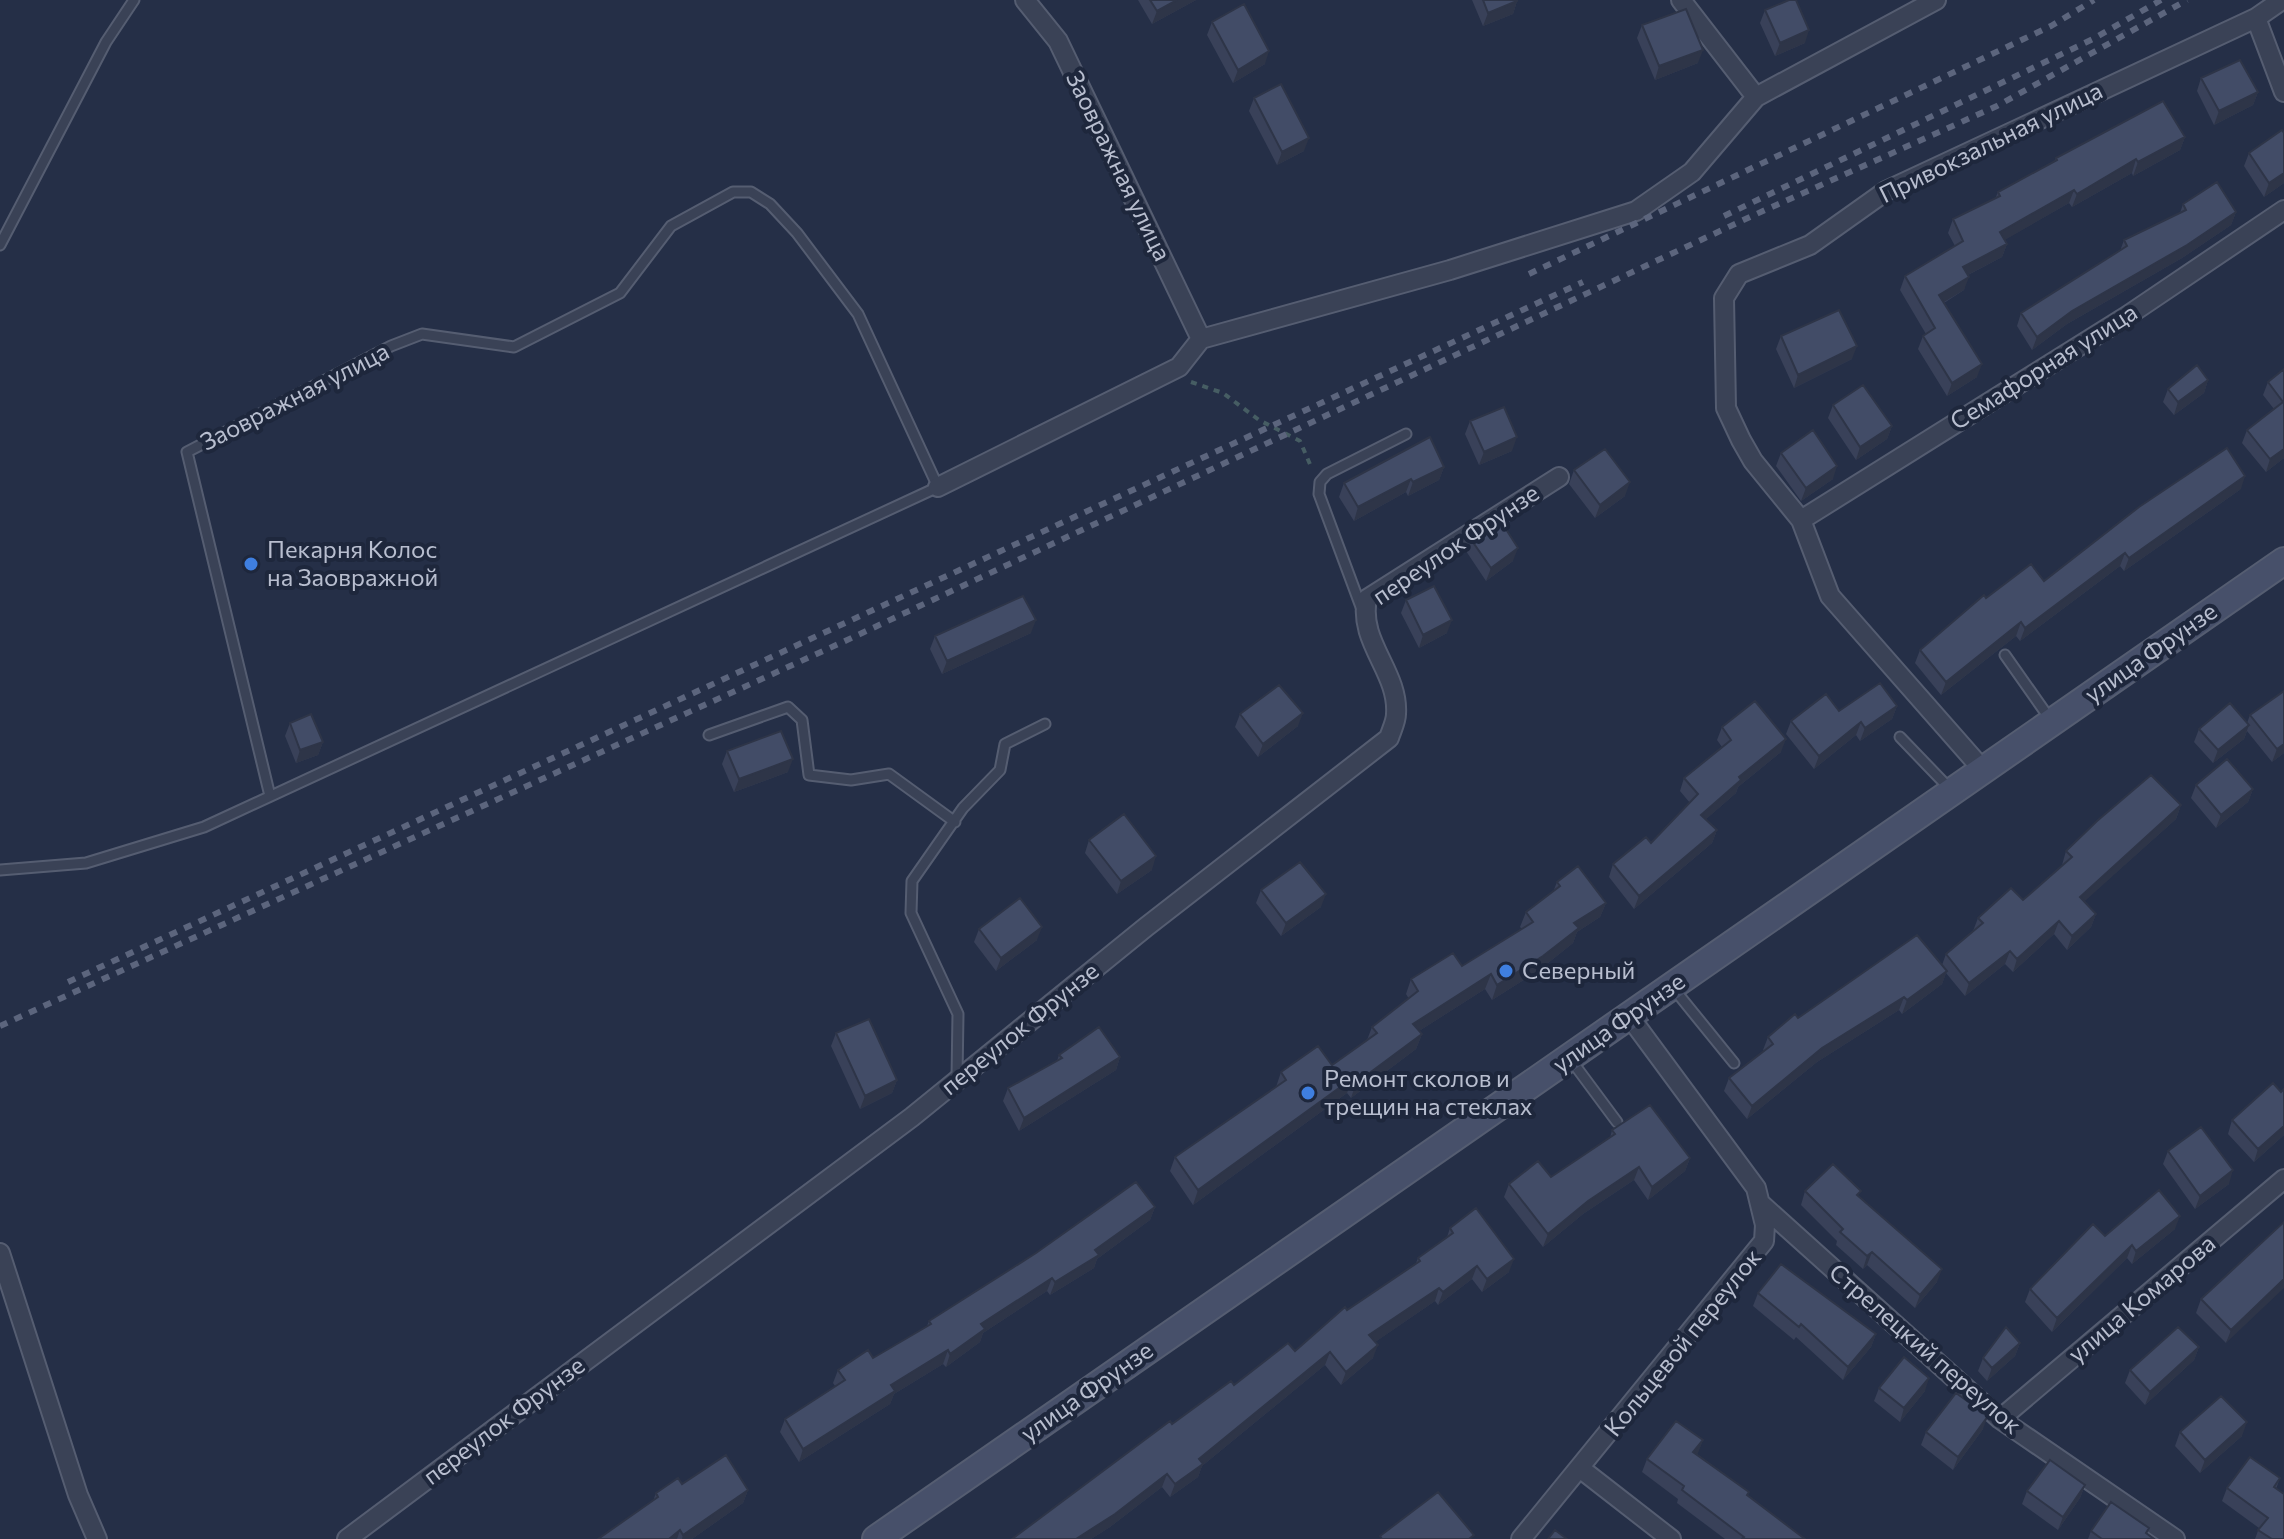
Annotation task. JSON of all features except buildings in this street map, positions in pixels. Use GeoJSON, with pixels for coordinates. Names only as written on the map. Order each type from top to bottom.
{"type":"FeatureCollection","features":[{"type":"Feature","properties":{"kind":"street","name":"Заовражная улица"},"geometry":{"type":"LineString","coordinates":[[1025,0],[1058,41],[1201,339]]}},
{"type":"Feature","properties":{"kind":"street"},"geometry":{"type":"LineString","coordinates":[[1681,0],[1756,97]]}},
{"type":"Feature","properties":{"kind":"street"},"geometry":{"type":"LineString","coordinates":[[938,487],[1179,367],[1201,339],[1450,270],[1636,211],[1692,172],[1756,97],[1936,0]]}},
{"type":"Feature","properties":{"kind":"street","name":"Привокзальная улица"},"geometry":{"type":"LineString","coordinates":[[1801,520],[1753,461],[1730,420],[1723,308],[1724,298],[1739,274],[1810,245],[1886,191],[2256,18],[2282,0]]}},
{"type":"Feature","properties":{"kind":"street"},"geometry":{"type":"LineString","coordinates":[[2256,18],[2284,92]]}},
{"type":"Feature","properties":{"kind":"street","name":"Семафорная улица"},"geometry":{"type":"LineString","coordinates":[[1801,520],[2127,316],[2284,210]]}},
{"type":"Feature","properties":{"kind":"street","name":"переулок Фрунзе"},"geometry":{"type":"LineString","coordinates":[[347,1539],[957,1081],[1146,927],[1389,738],[1396,713],[1391,686],[1365,629],[1367,599],[1559,477]]}},
{"type":"Feature","properties":{"kind":"street"},"geometry":{"type":"LineString","coordinates":[[1801,520],[1830,596],[1983,770]]}},
{"type":"Feature","properties":{"kind":"street","name":"улица Фрунзе"},"geometry":{"type":"LineString","coordinates":[[876,1539],[2284,561]]}},
{"type":"Feature","properties":{"kind":"street","name":"Кольцевой переулок"},"geometry":{"type":"LineString","coordinates":[[1521,1539],[1757,1253],[1766,1233],[1756,1188],[1629,1016]]}},
{"type":"Feature","properties":{"kind":"street","name":"улица Комарова"},"geometry":{"type":"LineString","coordinates":[[2000,1419],[2284,1179]]}},
{"type":"Feature","properties":{"kind":"street","name":"Стрелецкий переулок"},"geometry":{"type":"LineString","coordinates":[[1762,1205],[2000,1419],[2175,1539]]}},
{"type":"Feature","properties":{"kind":"street"},"geometry":{"type":"LineString","coordinates":[[0,1253],[78,1495],[97,1539]]}},
{"type":"Feature","properties":{"kind":"street"},"geometry":{"type":"LineString","coordinates":[[1581,1469],[1671,1539]]}},
{"type":"Feature","properties":{"kind":"lane"},"geometry":{"type":"LineString","coordinates":[[0,245],[106,42],[134,0]]}},
{"type":"Feature","properties":{"kind":"lane","name":"Заовражная улица"},"geometry":{"type":"LineString","coordinates":[[270,796],[187,452],[422,334],[514,347],[620,293],[671,226],[733,192],[751,192],[770,204],[797,233],[858,314],[938,487]]}},
{"type":"Feature","properties":{"kind":"lane"},"geometry":{"type":"LineString","coordinates":[[1364,614],[1319,494],[1320,482],[1327,474],[1406,434]]}},
{"type":"Feature","properties":{"kind":"lane"},"geometry":{"type":"LineString","coordinates":[[0,870],[86,863],[204,827],[938,487]]}},
{"type":"Feature","properties":{"kind":"lane"},"geometry":{"type":"LineString","coordinates":[[2005,655],[2052,722]]}},
{"type":"Feature","properties":{"kind":"lane"},"geometry":{"type":"LineString","coordinates":[[709,735],[788,707],[802,720],[809,775],[851,780],[889,774],[955,822]]}},
{"type":"Feature","properties":{"kind":"lane"},"geometry":{"type":"LineString","coordinates":[[957,1081],[958,1014],[911,913],[912,881],[955,822],[1000,770],[1005,744],[1045,724]]}},
{"type":"Feature","properties":{"kind":"lane"},"geometry":{"type":"LineString","coordinates":[[1900,737],[1952,792]]}},
{"type":"Feature","properties":{"kind":"lane"},"geometry":{"type":"LineString","coordinates":[[1672,986],[1734,1063]]}},
{"type":"Feature","properties":{"kind":"lane"},"geometry":{"type":"LineString","coordinates":[[1569,1057],[1617,1122]]}},
{"type":"Feature","properties":{"kind":"path"},"geometry":{"type":"LineString","coordinates":[[1179,367],[1187,381],[1223,393],[1259,420],[1284,430],[1300,441],[1319,494]]}},
{"type":"Feature","properties":{"kind":"railway"},"geometry":{"type":"LineString","coordinates":[[1529,274],[2051,26],[2094,0]]}},
{"type":"Feature","properties":{"kind":"railway"},"geometry":{"type":"LineString","coordinates":[[1724,216],[2093,39],[2161,0]]}},
{"type":"Feature","properties":{"kind":"railway"},"geometry":{"type":"LineString","coordinates":[[0,1026],[845,641],[1752,216],[1997,106],[2187,0]]}},
{"type":"Feature","properties":{"kind":"railway"},"geometry":{"type":"LineString","coordinates":[[68,982],[1583,282]]}},
{"type":"Feature","properties":{"kind":"place","name":"Пекарня Колос на Заовражной"},"geometry":{"type":"Point","coordinates":[251,564]}},
{"type":"Feature","properties":{"kind":"place","name":"Северный"},"geometry":{"type":"Point","coordinates":[1506,971]}},
{"type":"Feature","properties":{"kind":"place","name":"Ремонт сколов и трещин на стеклах"},"geometry":{"type":"Point","coordinates":[1308,1093]}}]}
